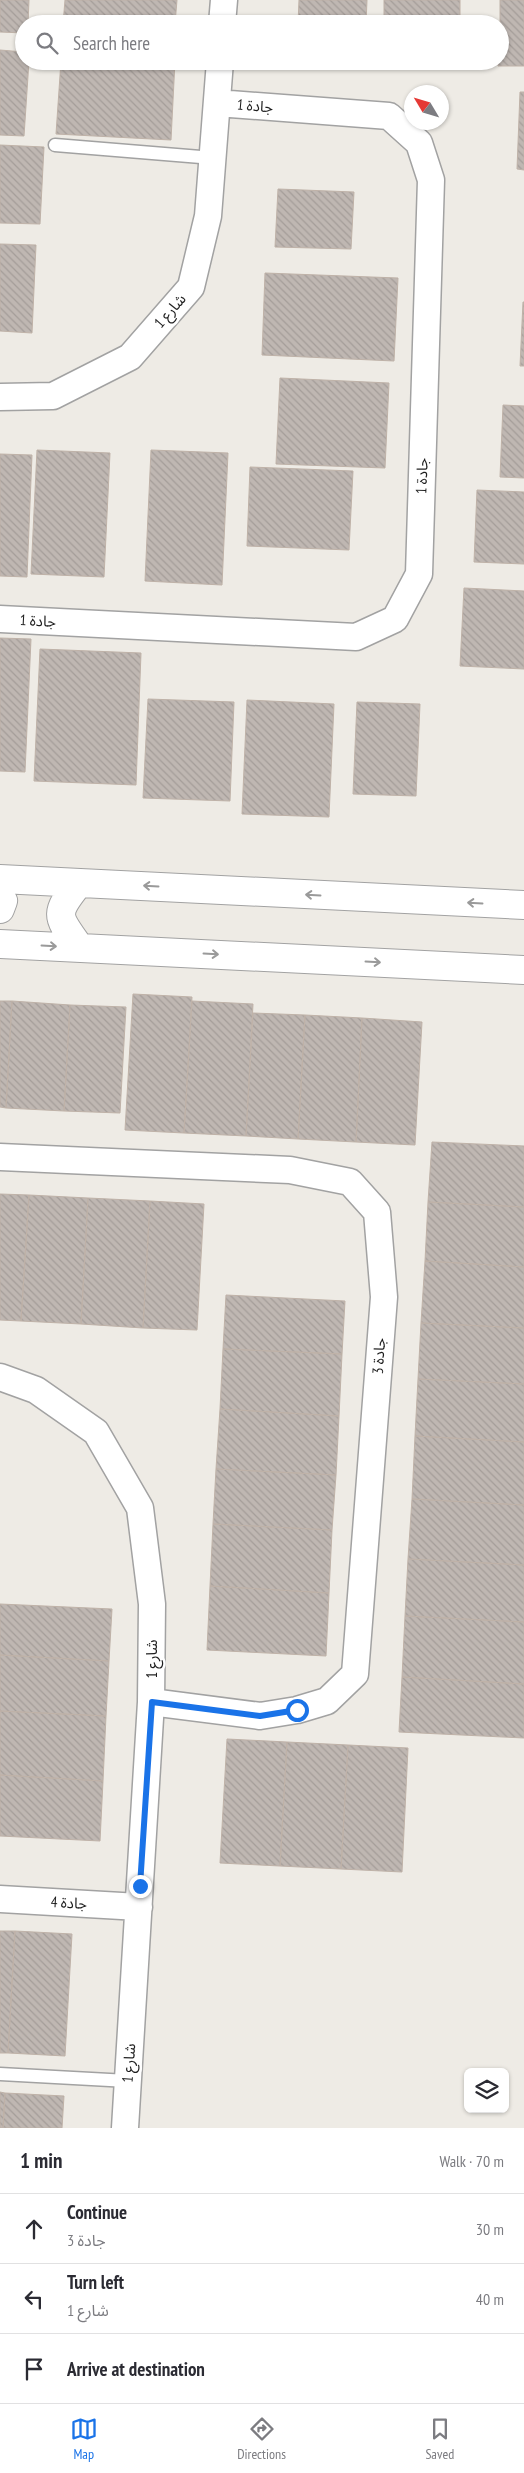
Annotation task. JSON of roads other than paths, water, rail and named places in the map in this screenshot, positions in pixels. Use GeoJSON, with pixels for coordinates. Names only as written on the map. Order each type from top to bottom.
{"type":"FeatureCollection","features":[{"type":"Feature","properties":{"kind":"street"},"geometry":{"type":"LineString","coordinates":[[223,15],[224,0]]}},
{"type":"Feature","properties":{"kind":"street","name":"شارع 1"},"geometry":{"type":"LineString","coordinates":[[0,397],[53,396],[130,358],[191,286],[208,216],[219,70]]}},
{"type":"Feature","properties":{"kind":"street","name":"جادة 1"},"geometry":{"type":"LineString","coordinates":[[0,619],[356,637],[395,619],[419,574],[431,180],[418,142],[390,116],[217,103]]}},
{"type":"Feature","properties":{"kind":"street"},"geometry":{"type":"LineString","coordinates":[[0,879],[524,905]]}},
{"type":"Feature","properties":{"kind":"street"},"geometry":{"type":"LineString","coordinates":[[79,883],[62,904],[61,920],[80,948]]}},
{"type":"Feature","properties":{"kind":"street"},"geometry":{"type":"LineString","coordinates":[[0,898],[3,901],[0,909]]}},
{"type":"Feature","properties":{"kind":"street"},"geometry":{"type":"LineString","coordinates":[[0,944],[524,970]]}},
{"type":"Feature","properties":{"kind":"street","name":"جادة 3"},"geometry":{"type":"LineString","coordinates":[[0,1157],[290,1170],[350,1182],[377,1212],[384,1297],[355,1674],[327,1701],[297,1710],[260,1716],[152,1702]]}},
{"type":"Feature","properties":{"kind":"street","name":"شارع 1"},"geometry":{"type":"LineString","coordinates":[[0,1377],[36,1390],[96,1432],[140,1508],[152,1604],[152,1702],[125,2128]]}},
{"type":"Feature","properties":{"kind":"street","name":"جادة 4"},"geometry":{"type":"LineString","coordinates":[[0,1899],[139,1907]]}},
{"type":"Feature","properties":{"kind":"lane"},"geometry":{"type":"LineString","coordinates":[[55,145],[213,158]]}},
{"type":"Feature","properties":{"kind":"lane"},"geometry":{"type":"LineString","coordinates":[[0,2074],[128,2081]]}}]}
